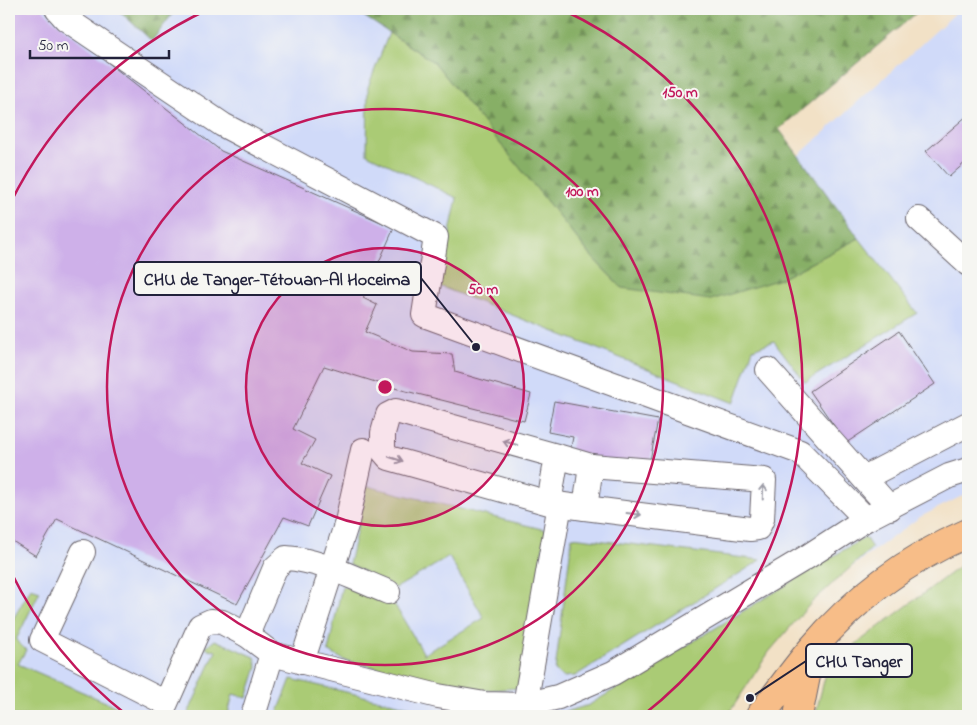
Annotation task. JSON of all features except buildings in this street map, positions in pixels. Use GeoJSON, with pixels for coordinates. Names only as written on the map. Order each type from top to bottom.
{"type":"FeatureCollection","features":[{"type":"Feature","properties":{"kind":"main road"},"geometry":{"type":"LineString","coordinates":[[760,716],[811,649],[858,600],[911,561],[968,533]]}},
{"type":"Feature","properties":{"kind":"main road"},"geometry":{"type":"LineString","coordinates":[[798,716],[811,649]]}},
{"type":"Feature","properties":{"kind":"lane"},"geometry":{"type":"LineString","coordinates":[[57,9],[66,19],[223,125],[436,237],[424,315],[800,452],[866,519]]}},
{"type":"Feature","properties":{"kind":"lane"},"geometry":{"type":"LineString","coordinates":[[920,219],[968,264]]}},
{"type":"Feature","properties":{"kind":"lane"},"geometry":{"type":"LineString","coordinates":[[768,370],[890,508]]}},
{"type":"Feature","properties":{"kind":"lane"},"geometry":{"type":"LineString","coordinates":[[396,411],[557,456],[591,466],[764,480],[762,519],[758,528],[750,529],[554,503],[389,458],[383,452],[383,433],[388,415],[396,411]]}},
{"type":"Feature","properties":{"kind":"lane"},"geometry":{"type":"LineString","coordinates":[[864,478],[968,424]]}},
{"type":"Feature","properties":{"kind":"lane"},"geometry":{"type":"LineString","coordinates":[[302,662],[347,522],[364,450]]}},
{"type":"Feature","properties":{"kind":"lane"},"geometry":{"type":"LineString","coordinates":[[525,705],[554,503],[557,456]]}},
{"type":"Feature","properties":{"kind":"lane"},"geometry":{"type":"LineString","coordinates":[[585,508],[591,466]]}},
{"type":"Feature","properties":{"kind":"lane"},"geometry":{"type":"LineString","coordinates":[[83,552],[42,640],[166,703],[200,626],[211,621],[222,622],[247,635],[272,654],[438,696],[485,704],[525,705],[558,696],[613,673],[807,558],[866,519],[949,476],[968,470]]}},
{"type":"Feature","properties":{"kind":"lane"},"geometry":{"type":"LineString","coordinates":[[247,635],[275,568],[286,558],[301,559],[333,569],[388,592]]}},
{"type":"Feature","properties":{"kind":"lane"},"geometry":{"type":"LineString","coordinates":[[253,716],[272,654]]}},
{"type":"Feature","properties":{"kind":"shaded area"},"geometry":{"type":"Polygon","coordinates":[[[9,9],[117,9],[152,41],[176,9],[353,9],[435,63],[797,157],[960,9],[968,9],[968,493],[920,517],[834,580],[762,650],[722,716],[27,716],[9,712],[9,9]]]}},
{"type":"Feature","properties":{"kind":"green space"},"geometry":{"type":"Polygon","coordinates":[[[117,9],[176,9],[152,41],[117,9]]]}},
{"type":"Feature","properties":{"kind":"green space"},"geometry":{"type":"Polygon","coordinates":[[[353,9],[921,9],[779,129],[859,238],[780,279],[711,300],[622,288],[592,257],[435,63],[353,9]]]}},
{"type":"Feature","properties":{"kind":"green space"},"geometry":{"type":"Polygon","coordinates":[[[389,33],[435,63],[592,257],[622,288],[780,279],[859,238],[917,313],[805,382],[774,341],[753,349],[734,403],[439,286],[457,198],[367,154],[368,87],[389,33]]]}},
{"type":"Feature","properties":{"kind":"green space"},"geometry":{"type":"Polygon","coordinates":[[[367,486],[546,530],[520,688],[473,691],[344,660],[328,651],[342,586],[390,597],[424,654],[484,618],[449,557],[396,588],[349,564],[367,486]]]}},
{"type":"Feature","properties":{"kind":"green space"},"geometry":{"type":"Polygon","coordinates":[[[572,537],[761,560],[575,676],[563,677],[555,671],[572,537]]]}},
{"type":"Feature","properties":{"kind":"green space"},"geometry":{"type":"Polygon","coordinates":[[[865,537],[872,548],[811,603],[769,652],[727,716],[551,716],[589,705],[865,537]]]}},
{"type":"Feature","properties":{"kind":"green space"},"geometry":{"type":"Polygon","coordinates":[[[968,560],[968,716],[815,716],[828,665],[968,560]]]}},
{"type":"Feature","properties":{"kind":"green space"},"geometry":{"type":"Polygon","coordinates":[[[31,588],[40,591],[16,640],[26,650],[18,664],[138,716],[9,716],[9,626],[31,588]]]}},
{"type":"Feature","properties":{"kind":"green space"},"geometry":{"type":"Polygon","coordinates":[[[215,640],[255,657],[257,667],[247,698],[233,694],[228,714],[230,716],[187,716],[216,651],[205,648],[215,640]]]}},
{"type":"Feature","properties":{"kind":"green space"},"geometry":{"type":"Polygon","coordinates":[[[291,679],[448,716],[291,716],[278,712],[291,679]]]}},
{"type":"Feature","properties":{"kind":"place","name":"CHU de Tanger-Tétouan-Al Hoceima"},"geometry":{"type":"Point","coordinates":[476,347]}},
{"type":"Feature","properties":{"kind":"place","name":"CHU Tanger"},"geometry":{"type":"Point","coordinates":[750,698]}}]}
